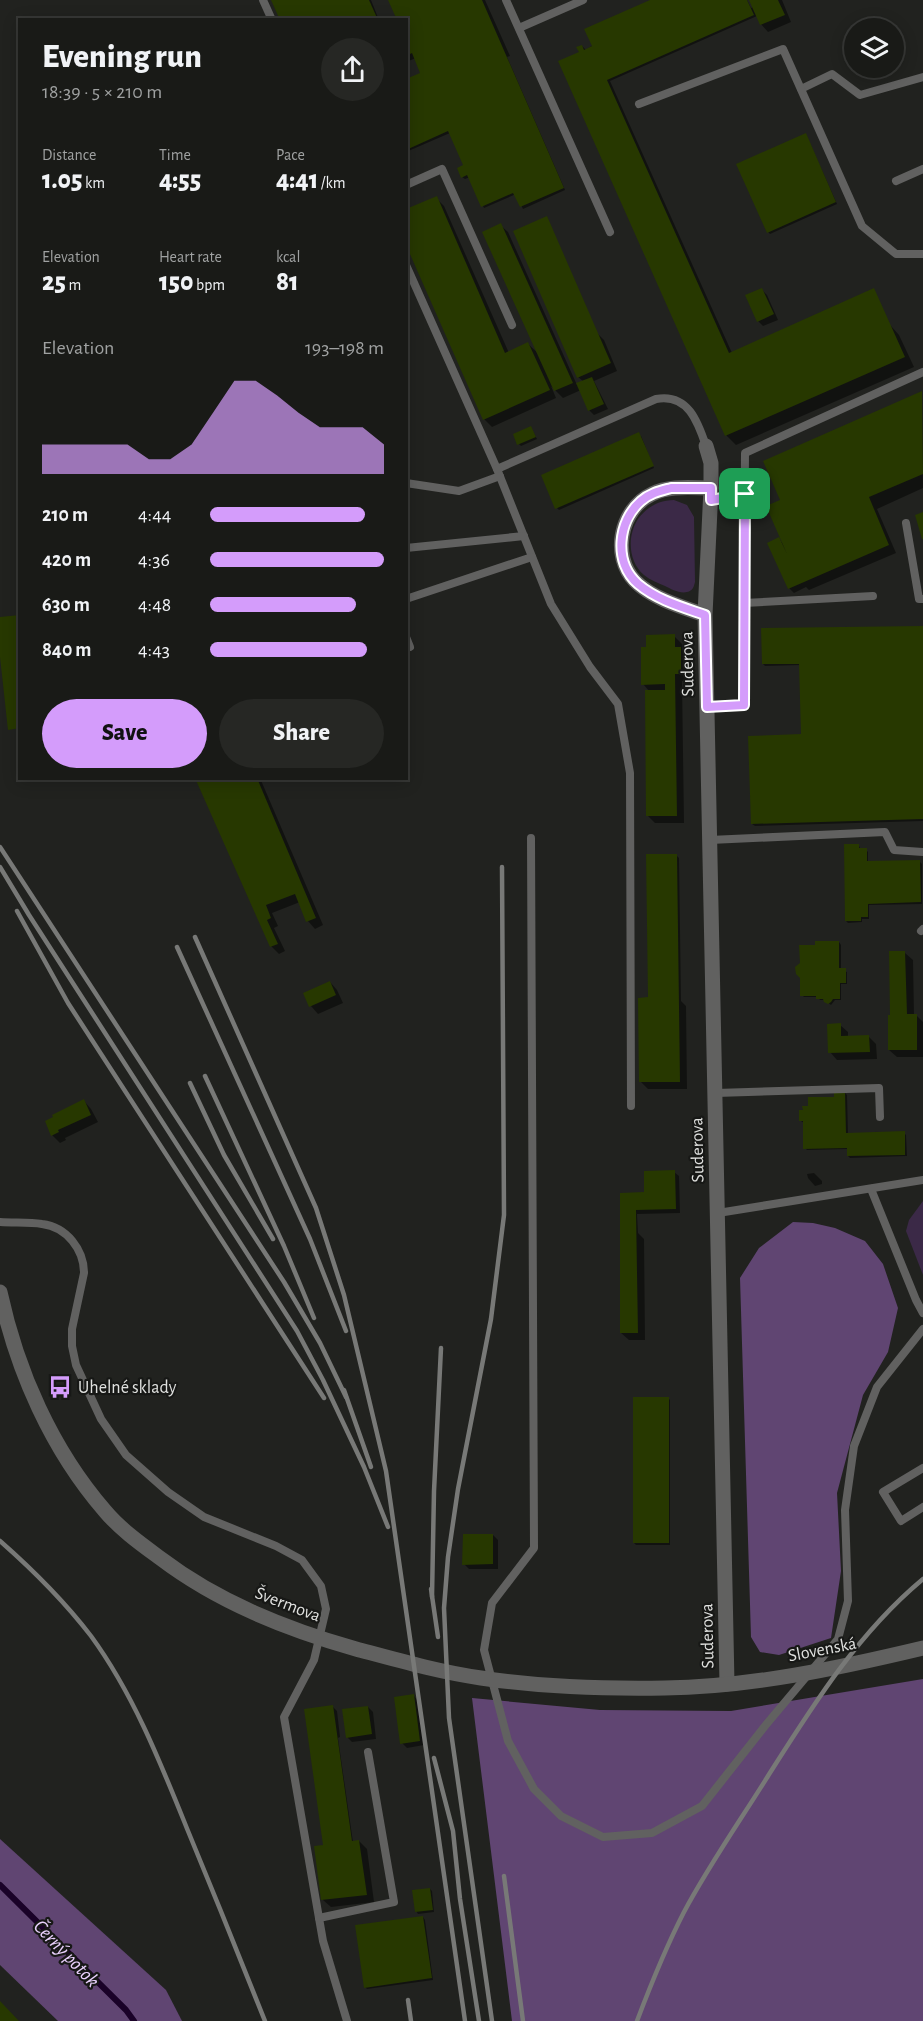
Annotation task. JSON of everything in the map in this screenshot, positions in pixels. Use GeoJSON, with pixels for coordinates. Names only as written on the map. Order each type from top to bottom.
{"type":"FeatureCollection","features":[{"type":"Feature","properties":{"kind":"street","name":"Suderova"},"geometry":{"type":"LineString","coordinates":[[706,446],[711,462],[705,615],[727,1684]]}},
{"type":"Feature","properties":{"kind":"street","name":"Suderova"},"geometry":{"type":"LineString","coordinates":[[705,615],[673,604],[637,583],[625,566],[621,554],[621,542],[631,514],[647,497],[671,488],[711,494]]}},
{"type":"Feature","properties":{"kind":"street","name":"Švermova"},"geometry":{"type":"LineString","coordinates":[[0,1292],[12,1341],[35,1400],[50,1431],[78,1474],[106,1512],[143,1545],[181,1574],[224,1599],[339,1644],[433,1669],[481,1678],[556,1685],[666,1688],[727,1684]]}},
{"type":"Feature","properties":{"kind":"street","name":"Slovenská"},"geometry":{"type":"LineString","coordinates":[[727,1684],[766,1679],[923,1648]]}},
{"type":"Feature","properties":{"kind":"lane"},"geometry":{"type":"LineString","coordinates":[[263,0],[271,18]]}},
{"type":"Feature","properties":{"kind":"lane"},"geometry":{"type":"LineString","coordinates":[[506,0],[610,232]]}},
{"type":"Feature","properties":{"kind":"lane"},"geometry":{"type":"LineString","coordinates":[[519,28],[583,0]]}},
{"type":"Feature","properties":{"kind":"lane"},"geometry":{"type":"LineString","coordinates":[[639,104],[783,48],[862,226],[896,254],[923,254]]}},
{"type":"Feature","properties":{"kind":"lane"},"geometry":{"type":"LineString","coordinates":[[801,89],[832,74],[860,95],[923,76]]}},
{"type":"Feature","properties":{"kind":"lane"},"geometry":{"type":"LineString","coordinates":[[408,184],[442,169],[512,325]]}},
{"type":"Feature","properties":{"kind":"lane"},"geometry":{"type":"LineString","coordinates":[[896,180],[923,169]]}},
{"type":"Feature","properties":{"kind":"lane"},"geometry":{"type":"LineString","coordinates":[[408,269],[499,473],[551,604],[590,667],[618,704],[630,773],[631,1106]]}},
{"type":"Feature","properties":{"kind":"lane"},"geometry":{"type":"LineString","coordinates":[[707,707],[744,705],[745,453],[923,372]]}},
{"type":"Feature","properties":{"kind":"lane"},"geometry":{"type":"LineString","coordinates":[[408,483],[459,492],[656,399],[665,397],[673,399],[690,411],[697,421],[706,446]]}},
{"type":"Feature","properties":{"kind":"lane"},"geometry":{"type":"LineString","coordinates":[[711,494],[745,494]]}},
{"type":"Feature","properties":{"kind":"lane"},"geometry":{"type":"LineString","coordinates":[[906,523],[919,599],[923,599]]}},
{"type":"Feature","properties":{"kind":"lane"},"geometry":{"type":"LineString","coordinates":[[408,548],[524,536]]}},
{"type":"Feature","properties":{"kind":"lane"},"geometry":{"type":"LineString","coordinates":[[408,598],[532,557]]}},
{"type":"Feature","properties":{"kind":"lane"},"geometry":{"type":"LineString","coordinates":[[744,603],[873,596]]}},
{"type":"Feature","properties":{"kind":"lane"},"geometry":{"type":"LineString","coordinates":[[408,642],[410,647]]}},
{"type":"Feature","properties":{"kind":"lane"},"geometry":{"type":"LineString","coordinates":[[710,840],[885,832],[894,850],[923,852]]}},
{"type":"Feature","properties":{"kind":"lane"},"geometry":{"type":"LineString","coordinates":[[531,838],[534,1548],[492,1603],[484,1650],[508,1741],[534,1789],[561,1816],[603,1837],[652,1833],[702,1806],[838,1639],[848,1601],[845,1510],[854,1446],[877,1387],[923,1329]]}},
{"type":"Feature","properties":{"kind":"lane"},"geometry":{"type":"LineString","coordinates":[[716,1093],[879,1088],[880,1118]]}},
{"type":"Feature","properties":{"kind":"lane"},"geometry":{"type":"LineString","coordinates":[[718,1213],[923,1180]]}},
{"type":"Feature","properties":{"kind":"lane"},"geometry":{"type":"LineString","coordinates":[[872,1189],[923,1313]]}},
{"type":"Feature","properties":{"kind":"lane"},"geometry":{"type":"LineString","coordinates":[[0,1222],[44,1224],[64,1233],[77,1245],[84,1264],[84,1273],[72,1329],[72,1346],[76,1365],[101,1419],[126,1455],[168,1492],[198,1513],[216,1523],[276,1546],[302,1560],[321,1586],[326,1609],[314,1660],[284,1717],[323,1941],[347,2021]]}},
{"type":"Feature","properties":{"kind":"lane"},"geometry":{"type":"LineString","coordinates":[[923,1468],[883,1492],[901,1521],[923,1507]]}},
{"type":"Feature","properties":{"kind":"lane"},"geometry":{"type":"LineString","coordinates":[[319,1918],[394,1902],[368,1752]]}},
{"type":"Feature","properties":{"kind":"shaded area"},"geometry":{"type":"Polygon","coordinates":[[[674,500],[687,505],[694,517],[695,582],[692,589],[684,592],[673,590],[644,575],[635,563],[631,548],[632,533],[638,519],[658,503],[674,500]]]}},
{"type":"Feature","properties":{"kind":"shaded area"},"geometry":{"type":"Polygon","coordinates":[[[923,1201],[923,1275],[906,1231],[909,1220],[923,1201]]]}},
{"type":"Feature","properties":{"kind":"shaded area"},"geometry":{"type":"Polygon","coordinates":[[[793,1222],[813,1223],[835,1228],[865,1241],[883,1264],[898,1308],[888,1352],[863,1395],[837,1493],[841,1571],[831,1638],[779,1655],[760,1652],[751,1637],[740,1278],[759,1248],[793,1222]]]}},
{"type":"Feature","properties":{"kind":"shaded area"},"geometry":{"type":"Polygon","coordinates":[[[923,1679],[923,2021],[512,2021],[472,1698],[600,1710],[731,1711],[923,1679]]]}},
{"type":"Feature","properties":{"kind":"shaded area"},"geometry":{"type":"Polygon","coordinates":[[[0,1839],[166,1990],[182,2021],[58,2021],[0,1965],[0,1839]]]}},
{"type":"Feature","properties":{"kind":"building"},"geometry":{"type":"Polygon","coordinates":[[[271,0],[369,0],[377,18],[279,18],[271,0]]]}},
{"type":"Feature","properties":{"kind":"building"},"geometry":{"type":"Polygon","coordinates":[[[388,0],[482,0],[564,188],[520,207],[513,193],[481,207],[467,175],[461,178],[457,168],[463,165],[448,131],[408,149],[408,78],[420,73],[412,53],[408,55],[408,18],[396,18],[388,0]]]}},
{"type":"Feature","properties":{"kind":"building"},"geometry":{"type":"Polygon","coordinates":[[[650,0],[747,0],[754,15],[607,80],[729,353],[874,288],[905,357],[725,436],[558,61],[579,52],[576,47],[582,45],[584,50],[592,46],[584,29],[650,0]]]}},
{"type":"Feature","properties":{"kind":"building"},"geometry":{"type":"Polygon","coordinates":[[[749,0],[778,0],[785,15],[760,25],[749,0]]]}},
{"type":"Feature","properties":{"kind":"building"},"geometry":{"type":"Polygon","coordinates":[[[806,133],[836,202],[767,233],[736,164],[806,133]]]}},
{"type":"Feature","properties":{"kind":"building"},"geometry":{"type":"Polygon","coordinates":[[[437,196],[505,353],[528,342],[550,390],[483,420],[408,250],[408,208],[437,196]]]}},
{"type":"Feature","properties":{"kind":"building"},"geometry":{"type":"Polygon","coordinates":[[[547,216],[611,363],[577,378],[513,231],[547,216]]]}},
{"type":"Feature","properties":{"kind":"building"},"geometry":{"type":"Polygon","coordinates":[[[501,223],[573,383],[554,391],[482,232],[501,223]]]}},
{"type":"Feature","properties":{"kind":"building"},"geometry":{"type":"Polygon","coordinates":[[[762,288],[774,314],[757,322],[745,295],[762,288]]]}},
{"type":"Feature","properties":{"kind":"building"},"geometry":{"type":"Polygon","coordinates":[[[592,377],[604,404],[588,411],[576,383],[592,377]]]}},
{"type":"Feature","properties":{"kind":"building"},"geometry":{"type":"Polygon","coordinates":[[[922,391],[923,474],[869,497],[889,545],[788,589],[767,543],[779,537],[787,554],[766,506],[780,500],[763,461],[922,391]]]}},
{"type":"Feature","properties":{"kind":"building"},"geometry":{"type":"Polygon","coordinates":[[[531,426],[536,437],[517,445],[513,434],[531,426]]]}},
{"type":"Feature","properties":{"kind":"building"},"geometry":{"type":"Polygon","coordinates":[[[639,432],[654,466],[555,509],[541,475],[639,432]]]}},
{"type":"Feature","properties":{"kind":"building"},"geometry":{"type":"Polygon","coordinates":[[[923,512],[923,539],[922,539],[915,515],[923,512]]]}},
{"type":"Feature","properties":{"kind":"building"},"geometry":{"type":"Polygon","coordinates":[[[18,615],[18,728],[8,730],[0,657],[0,617],[18,615]]]}},
{"type":"Feature","properties":{"kind":"building"},"geometry":{"type":"Polygon","coordinates":[[[923,626],[923,819],[751,824],[748,736],[801,734],[799,664],[762,664],[761,628],[923,626]]]}},
{"type":"Feature","properties":{"kind":"building"},"geometry":{"type":"Polygon","coordinates":[[[675,634],[675,647],[681,647],[681,674],[675,674],[677,816],[646,816],[645,690],[665,690],[665,684],[641,685],[641,647],[646,647],[646,635],[675,634]]]}},
{"type":"Feature","properties":{"kind":"building"},"geometry":{"type":"Polygon","coordinates":[[[196,780],[258,780],[316,918],[306,922],[295,894],[266,905],[271,918],[267,920],[278,944],[270,947],[196,780]]]}},
{"type":"Feature","properties":{"kind":"building"},"geometry":{"type":"Polygon","coordinates":[[[844,844],[859,844],[859,848],[867,848],[867,861],[920,860],[921,902],[868,904],[868,917],[861,917],[861,921],[845,921],[844,844]]]}},
{"type":"Feature","properties":{"kind":"building"},"geometry":{"type":"Polygon","coordinates":[[[646,854],[677,854],[680,1082],[639,1082],[638,998],[648,997],[646,854]]]}},
{"type":"Feature","properties":{"kind":"building"},"geometry":{"type":"Polygon","coordinates":[[[815,941],[839,941],[839,968],[846,968],[846,983],[840,983],[840,999],[833,999],[828,1004],[823,999],[816,999],[816,996],[800,996],[800,978],[796,974],[795,967],[800,963],[799,945],[815,945],[815,941]]]}},
{"type":"Feature","properties":{"kind":"building"},"geometry":{"type":"Polygon","coordinates":[[[889,951],[905,951],[907,1014],[917,1014],[917,1050],[888,1050],[889,951]]]}},
{"type":"Feature","properties":{"kind":"building"},"geometry":{"type":"Polygon","coordinates":[[[330,981],[336,995],[309,1007],[303,993],[330,981]]]}},
{"type":"Feature","properties":{"kind":"building"},"geometry":{"type":"Polygon","coordinates":[[[841,1023],[841,1036],[869,1035],[870,1052],[828,1053],[827,1024],[841,1023]]]}},
{"type":"Feature","properties":{"kind":"building"},"geometry":{"type":"Polygon","coordinates":[[[834,1092],[845,1092],[846,1133],[905,1131],[905,1155],[847,1156],[847,1148],[803,1149],[803,1121],[799,1121],[799,1110],[803,1110],[802,1106],[808,1106],[808,1097],[834,1097],[834,1092]]]}},
{"type":"Feature","properties":{"kind":"building"},"geometry":{"type":"Polygon","coordinates":[[[84,1099],[91,1115],[58,1130],[59,1132],[51,1136],[45,1121],[84,1099]]]}},
{"type":"Feature","properties":{"kind":"building"},"geometry":{"type":"Polygon","coordinates":[[[675,1170],[676,1209],[636,1210],[638,1333],[620,1333],[620,1193],[644,1192],[644,1171],[675,1170]]]}},
{"type":"Feature","properties":{"kind":"building"},"geometry":{"type":"Polygon","coordinates":[[[633,1397],[669,1397],[669,1543],[633,1543],[633,1397]]]}},
{"type":"Feature","properties":{"kind":"building"},"geometry":{"type":"Polygon","coordinates":[[[463,1534],[493,1534],[493,1564],[462,1565],[463,1534]]]}},
{"type":"Feature","properties":{"kind":"building"},"geometry":{"type":"Polygon","coordinates":[[[414,1694],[420,1741],[400,1744],[394,1697],[414,1694]]]}},
{"type":"Feature","properties":{"kind":"building"},"geometry":{"type":"Polygon","coordinates":[[[333,1705],[352,1841],[359,1840],[367,1895],[321,1900],[314,1846],[323,1845],[304,1709],[333,1705]]]}},
{"type":"Feature","properties":{"kind":"building"},"geometry":{"type":"Polygon","coordinates":[[[368,1706],[372,1734],[346,1738],[342,1709],[368,1706]]]}},
{"type":"Feature","properties":{"kind":"building"},"geometry":{"type":"Polygon","coordinates":[[[430,1888],[433,1910],[415,1912],[412,1890],[430,1888]]]}},
{"type":"Feature","properties":{"kind":"building"},"geometry":{"type":"Polygon","coordinates":[[[423,1916],[432,1978],[364,1988],[355,1925],[423,1916]]]}},
{"type":"Feature","properties":{"kind":"building"},"geometry":{"type":"Polygon","coordinates":[[[0,2001],[19,2021],[0,2021],[0,2001]]]}},
{"type":"Feature","properties":{"kind":"waterway","name":"Černý potok"},"geometry":{"type":"LineString","coordinates":[[0,1885],[126,2010],[134,2021]]}},
{"type":"Feature","properties":{"kind":"railway"},"geometry":{"type":"LineString","coordinates":[[0,847],[284,1282],[320,1343],[346,1397]]}},
{"type":"Feature","properties":{"kind":"railway"},"geometry":{"type":"LineString","coordinates":[[0,867],[297,1331],[364,1467],[388,1527]]}},
{"type":"Feature","properties":{"kind":"railway"},"geometry":{"type":"LineString","coordinates":[[492,2021],[449,1718],[444,1608],[448,1557],[458,1489],[491,1319],[504,1215],[502,867]]}},
{"type":"Feature","properties":{"kind":"railway"},"geometry":{"type":"LineString","coordinates":[[17,911],[68,1003],[324,1398]]}},
{"type":"Feature","properties":{"kind":"railway"},"geometry":{"type":"LineString","coordinates":[[195,937],[316,1208],[344,1295],[386,1471],[465,2021]]}},
{"type":"Feature","properties":{"kind":"railway"},"geometry":{"type":"LineString","coordinates":[[177,947],[310,1239],[346,1331]]}},
{"type":"Feature","properties":{"kind":"railway"},"geometry":{"type":"LineString","coordinates":[[205,1076],[284,1246],[314,1318]]}},
{"type":"Feature","properties":{"kind":"railway"},"geometry":{"type":"LineString","coordinates":[[190,1083],[224,1155],[273,1239]]}},
{"type":"Feature","properties":{"kind":"railway"},"geometry":{"type":"LineString","coordinates":[[432,1597],[434,1491],[441,1348]]}},
{"type":"Feature","properties":{"kind":"railway"},"geometry":{"type":"LineString","coordinates":[[344,1390],[371,1467]]}},
{"type":"Feature","properties":{"kind":"railway"},"geometry":{"type":"LineString","coordinates":[[0,1541],[70,1610],[91,1636],[120,1682],[146,1730],[168,1781],[265,2021]]}},
{"type":"Feature","properties":{"kind":"railway"},"geometry":{"type":"LineString","coordinates":[[637,2021],[677,1925],[725,1843],[802,1723],[857,1646],[923,1579]]}},
{"type":"Feature","properties":{"kind":"railway"},"geometry":{"type":"LineString","coordinates":[[431,1589],[438,1637]]}},
{"type":"Feature","properties":{"kind":"railway"},"geometry":{"type":"LineString","coordinates":[[434,1758],[453,1831],[460,1899],[479,2021]]}},
{"type":"Feature","properties":{"kind":"railway"},"geometry":{"type":"LineString","coordinates":[[504,1876],[523,2021]]}},
{"type":"Feature","properties":{"kind":"railway"},"geometry":{"type":"LineString","coordinates":[[408,2000],[411,2021]]}},
{"type":"Feature","properties":{"kind":"place","name":"Uhelné sklady"},"geometry":{"type":"Point","coordinates":[60,1387]}},
{"type":"Feature","properties":{"kind":"route"},"geometry":{"type":"LineString","coordinates":[[671,488],[711,488],[711,500],[745,494],[744,705],[707,707],[705,615],[673,604],[637,583],[622,560],[622,536],[634,509],[652,494],[671,488]]}}]}
